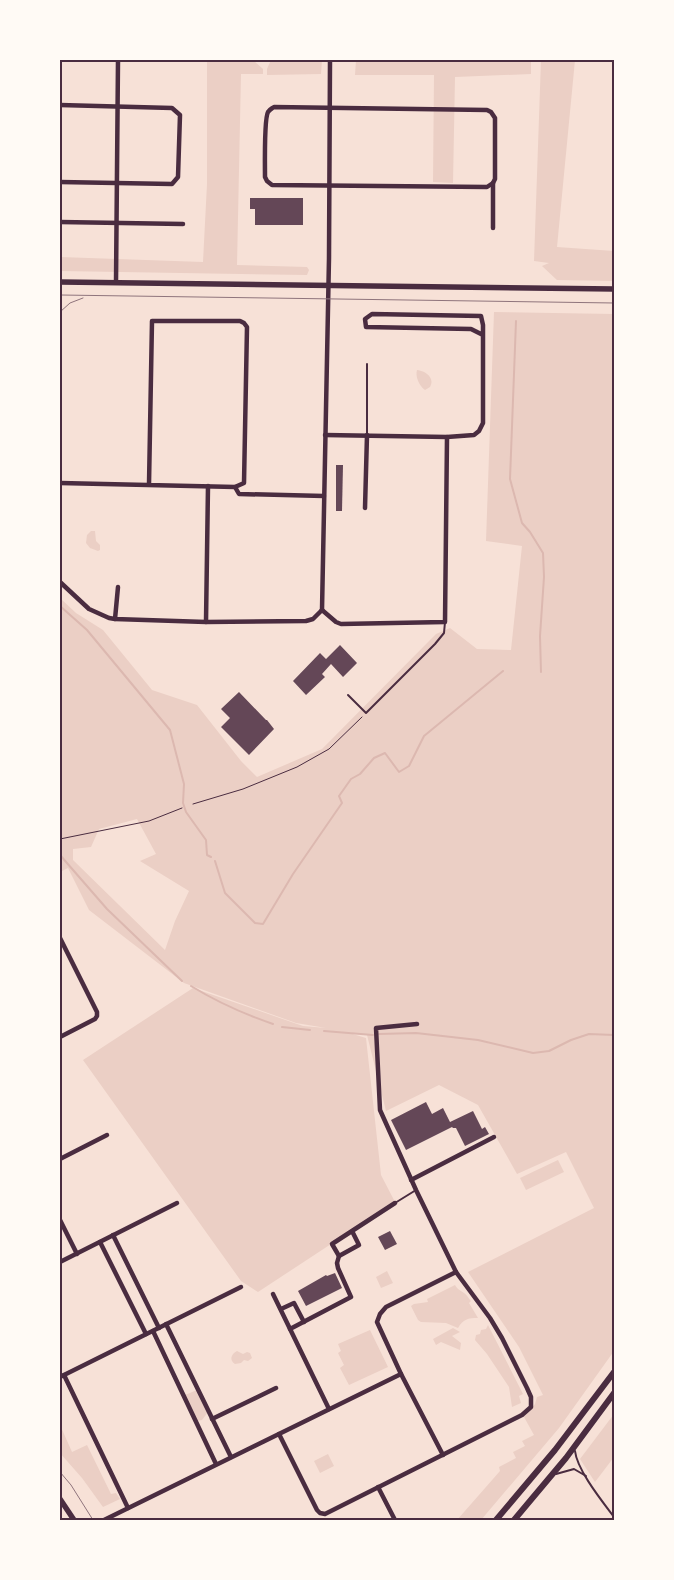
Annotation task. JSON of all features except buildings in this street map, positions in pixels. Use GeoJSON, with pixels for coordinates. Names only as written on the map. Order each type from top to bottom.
{"type":"FeatureCollection","features":[{"type":"Feature","properties":{"kind":"main road"},"geometry":{"type":"LineString","coordinates":[[60,282],[614,289]]}},
{"type":"Feature","properties":{"kind":"main road"},"geometry":{"type":"LineString","coordinates":[[496,1520],[555,1450],[614,1372]]}},
{"type":"Feature","properties":{"kind":"main road"},"geometry":{"type":"LineString","coordinates":[[514,1520],[577,1443],[614,1393]]}},
{"type":"Feature","properties":{"kind":"main road"},"geometry":{"type":"LineString","coordinates":[[60,1499],[74,1520]]}},
{"type":"Feature","properties":{"kind":"street"},"geometry":{"type":"LineString","coordinates":[[116,282],[118,60]]}},
{"type":"Feature","properties":{"kind":"street"},"geometry":{"type":"LineString","coordinates":[[60,582],[89,609],[115,619],[206,622],[306,622],[313,619],[322,610],[330,60]]}},
{"type":"Feature","properties":{"kind":"street"},"geometry":{"type":"LineString","coordinates":[[60,106],[172,108],[180,115],[178,177],[174,182],[169,184],[60,182]]}},
{"type":"Feature","properties":{"kind":"street"},"geometry":{"type":"LineString","coordinates":[[493,184],[487,187],[272,185],[265,177],[267,114],[274,107],[487,110],[491,112],[495,118],[493,228]]}},
{"type":"Feature","properties":{"kind":"street"},"geometry":{"type":"LineString","coordinates":[[60,222],[183,224]]}},
{"type":"Feature","properties":{"kind":"street"},"geometry":{"type":"LineString","coordinates":[[325,435],[474,435],[479,431],[483,423],[483,335],[483,325],[482,316],[372,314],[365,319],[366,327],[471,329],[483,335]]}},
{"type":"Feature","properties":{"kind":"street"},"geometry":{"type":"LineString","coordinates":[[60,484],[149,484],[235,487],[244,483],[247,327],[244,323],[240,321],[152,321],[149,484]]}},
{"type":"Feature","properties":{"kind":"street"},"geometry":{"type":"LineString","coordinates":[[365,508],[367,435]]}},
{"type":"Feature","properties":{"kind":"street"},"geometry":{"type":"LineString","coordinates":[[322,610],[341,624],[446,622],[447,436]]}},
{"type":"Feature","properties":{"kind":"street"},"geometry":{"type":"LineString","coordinates":[[206,622],[208,486]]}},
{"type":"Feature","properties":{"kind":"street"},"geometry":{"type":"LineString","coordinates":[[235,487],[239,494],[324,496]]}},
{"type":"Feature","properties":{"kind":"street"},"geometry":{"type":"LineString","coordinates":[[115,619],[118,587]]}},
{"type":"Feature","properties":{"kind":"street"},"geometry":{"type":"LineString","coordinates":[[60,938],[97,1012],[97,1016],[95,1019],[60,1037]]}},
{"type":"Feature","properties":{"kind":"street"},"geometry":{"type":"LineString","coordinates":[[279,1434],[316,1510],[324,1514],[522,1415],[531,1407],[531,1397],[528,1388],[490,1318],[456,1272],[411,1180],[380,1110],[376,1028],[417,1024]]}},
{"type":"Feature","properties":{"kind":"street"},"geometry":{"type":"LineString","coordinates":[[60,1159],[107,1135]]}},
{"type":"Feature","properties":{"kind":"street"},"geometry":{"type":"LineString","coordinates":[[411,1180],[494,1137]]}},
{"type":"Feature","properties":{"kind":"street"},"geometry":{"type":"LineString","coordinates":[[60,1262],[177,1203]]}},
{"type":"Feature","properties":{"kind":"street"},"geometry":{"type":"LineString","coordinates":[[290,1329],[351,1297],[338,1268],[339,1256],[332,1244],[395,1204]]}},
{"type":"Feature","properties":{"kind":"street"},"geometry":{"type":"LineString","coordinates":[[60,1220],[76,1254]]}},
{"type":"Feature","properties":{"kind":"street"},"geometry":{"type":"LineString","coordinates":[[339,1256],[360,1245],[352,1231]]}},
{"type":"Feature","properties":{"kind":"street"},"geometry":{"type":"LineString","coordinates":[[113,1235],[160,1328]]}},
{"type":"Feature","properties":{"kind":"street"},"geometry":{"type":"LineString","coordinates":[[100,1242],[146,1334]]}},
{"type":"Feature","properties":{"kind":"street"},"geometry":{"type":"LineString","coordinates":[[443,1455],[401,1374],[377,1322],[386,1306],[456,1272]]}},
{"type":"Feature","properties":{"kind":"street"},"geometry":{"type":"LineString","coordinates":[[128,1508],[62,1376],[241,1287]]}},
{"type":"Feature","properties":{"kind":"street"},"geometry":{"type":"LineString","coordinates":[[273,1294],[329,1409]]}},
{"type":"Feature","properties":{"kind":"street"},"geometry":{"type":"LineString","coordinates":[[281,1309],[294,1303],[304,1322]]}},
{"type":"Feature","properties":{"kind":"street"},"geometry":{"type":"LineString","coordinates":[[166,1324],[231,1458]]}},
{"type":"Feature","properties":{"kind":"street"},"geometry":{"type":"LineString","coordinates":[[153,1331],[216,1464]]}},
{"type":"Feature","properties":{"kind":"street"},"geometry":{"type":"LineString","coordinates":[[104,1520],[401,1374]]}},
{"type":"Feature","properties":{"kind":"street"},"geometry":{"type":"LineString","coordinates":[[212,1419],[276,1388]]}},
{"type":"Feature","properties":{"kind":"street"},"geometry":{"type":"LineString","coordinates":[[378,1487],[395,1520]]}},
{"type":"Feature","properties":{"kind":"lane"},"geometry":{"type":"LineString","coordinates":[[367,364],[367,435]]}},
{"type":"Feature","properties":{"kind":"lane"},"geometry":{"type":"LineString","coordinates":[[348,695],[366,713],[440,639],[444,633],[446,622]]}},
{"type":"Feature","properties":{"kind":"lane"},"geometry":{"type":"LineString","coordinates":[[395,1204],[416,1190]]}},
{"type":"Feature","properties":{"kind":"lane"},"geometry":{"type":"LineString","coordinates":[[577,1443],[576,1455],[586,1476],[614,1517]]}},
{"type":"Feature","properties":{"kind":"lane"},"geometry":{"type":"LineString","coordinates":[[550,1477],[574,1469],[586,1476]]}},
{"type":"Feature","properties":{"kind":"path"},"geometry":{"type":"LineString","coordinates":[[193,804],[243,789],[305,762],[329,749],[366,713]]}},
{"type":"Feature","properties":{"kind":"path"},"geometry":{"type":"LineString","coordinates":[[60,840],[149,821],[182,808]]}},
{"type":"Feature","properties":{"kind":"shaded area"},"geometry":{"type":"Polygon","coordinates":[[[207,60],[253,60],[263,69],[263,74],[241,74],[237,265],[307,267],[309,270],[307,275],[60,271],[60,257],[203,262],[207,184],[207,60]]]}},
{"type":"Feature","properties":{"kind":"shaded area"},"geometry":{"type":"Polygon","coordinates":[[[271,60],[322,60],[321,74],[267,75],[267,69],[271,60]]]}},
{"type":"Feature","properties":{"kind":"shaded area"},"geometry":{"type":"Polygon","coordinates":[[[356,60],[531,60],[531,74],[455,77],[453,183],[433,182],[434,75],[355,75],[356,60]]]}},
{"type":"Feature","properties":{"kind":"shaded area"},"geometry":{"type":"Polygon","coordinates":[[[541,60],[575,60],[557,247],[614,251],[614,281],[557,280],[542,266],[549,263],[534,261],[541,60]]]}},
{"type":"Feature","properties":{"kind":"shaded area"},"geometry":{"type":"Polygon","coordinates":[[[494,312],[614,314],[614,1351],[559,1428],[481,1520],[457,1520],[500,1471],[499,1467],[516,1458],[513,1452],[525,1446],[522,1441],[534,1435],[524,1417],[535,1404],[537,1397],[543,1395],[519,1347],[468,1272],[594,1208],[566,1152],[517,1174],[478,1105],[439,1085],[386,1111],[367,1035],[346,1032],[366,1038],[381,1175],[395,1202],[258,1292],[241,1281],[83,1060],[193,988],[303,1026],[326,1028],[296,1023],[184,983],[89,910],[68,868],[60,872],[60,598],[76,613],[103,630],[152,690],[197,705],[241,761],[257,777],[322,749],[436,634],[450,628],[477,649],[511,650],[522,546],[486,541],[494,312]],[[137,819],[99,829],[91,847],[73,849],[73,860],[165,950],[175,921],[189,891],[140,861],[156,854],[137,819]]]}},
{"type":"Feature","properties":{"kind":"shaded area"},"geometry":{"type":"Polygon","coordinates":[[[417,370],[426,373],[430,378],[430,387],[425,390],[418,381],[417,370]]]}},
{"type":"Feature","properties":{"kind":"shaded area"},"geometry":{"type":"Polygon","coordinates":[[[91,531],[95,531],[96,541],[100,545],[100,550],[98,551],[90,548],[86,543],[87,535],[91,531]]]}},
{"type":"Feature","properties":{"kind":"shaded area"},"geometry":{"type":"Polygon","coordinates":[[[558,1160],[564,1172],[526,1190],[520,1178],[558,1160]]]}},
{"type":"Feature","properties":{"kind":"shaded area"},"geometry":{"type":"Polygon","coordinates":[[[387,1271],[393,1283],[381,1288],[376,1277],[387,1271]]]}},
{"type":"Feature","properties":{"kind":"shaded area"},"geometry":{"type":"Polygon","coordinates":[[[455,1285],[471,1301],[469,1303],[478,1318],[466,1320],[458,1328],[446,1323],[421,1322],[418,1320],[411,1306],[428,1302],[427,1299],[455,1285]]]}},
{"type":"Feature","properties":{"kind":"shaded area"},"geometry":{"type":"Polygon","coordinates":[[[488,1325],[523,1394],[519,1396],[521,1403],[512,1407],[509,1387],[487,1354],[475,1340],[476,1335],[480,1334],[481,1330],[486,1329],[488,1325]]]}},
{"type":"Feature","properties":{"kind":"shaded area"},"geometry":{"type":"Polygon","coordinates":[[[453,1328],[460,1332],[452,1336],[461,1343],[460,1350],[441,1342],[436,1345],[433,1339],[453,1328]]]}},
{"type":"Feature","properties":{"kind":"shaded area"},"geometry":{"type":"Polygon","coordinates":[[[370,1330],[388,1367],[349,1385],[340,1368],[344,1365],[338,1353],[341,1351],[338,1344],[370,1330]]]}},
{"type":"Feature","properties":{"kind":"shaded area"},"geometry":{"type":"Polygon","coordinates":[[[237,1351],[243,1354],[250,1353],[252,1358],[235,1364],[232,1361],[232,1357],[237,1351]]]}},
{"type":"Feature","properties":{"kind":"shaded area"},"geometry":{"type":"Polygon","coordinates":[[[197,1390],[208,1412],[202,1420],[197,1421],[185,1395],[197,1390]]]}},
{"type":"Feature","properties":{"kind":"shaded area"},"geometry":{"type":"Polygon","coordinates":[[[614,1414],[614,1457],[595,1482],[580,1459],[614,1414]]]}},
{"type":"Feature","properties":{"kind":"shaded area"},"geometry":{"type":"Polygon","coordinates":[[[60,1425],[72,1452],[87,1445],[111,1494],[116,1493],[120,1499],[103,1507],[82,1478],[60,1453],[60,1425]]]}},
{"type":"Feature","properties":{"kind":"shaded area"},"geometry":{"type":"Polygon","coordinates":[[[328,1454],[334,1466],[320,1473],[314,1461],[328,1454]]]}},
{"type":"Feature","properties":{"kind":"waterway"},"geometry":{"type":"LineString","coordinates":[[516,321],[510,479],[522,523],[543,553],[544,577],[540,636],[541,672]]}},
{"type":"Feature","properties":{"kind":"waterway"},"geometry":{"type":"LineString","coordinates":[[60,606],[87,630],[170,730],[184,784],[183,803],[186,812],[206,840],[207,855],[211,857]]}},
{"type":"Feature","properties":{"kind":"waterway"},"geometry":{"type":"LineString","coordinates":[[215,861],[225,893],[255,923],[263,924],[293,874],[342,803],[339,796],[351,779],[360,774],[374,758],[385,753],[399,772],[409,766],[424,736],[503,671]]}},
{"type":"Feature","properties":{"kind":"waterway"},"geometry":{"type":"LineString","coordinates":[[60,855],[107,909],[182,981]]}},
{"type":"Feature","properties":{"kind":"waterway"},"geometry":{"type":"LineString","coordinates":[[191,986],[231,1007],[273,1024]]}},
{"type":"Feature","properties":{"kind":"waterway"},"geometry":{"type":"LineString","coordinates":[[282,1027],[310,1030]]}},
{"type":"Feature","properties":{"kind":"waterway"},"geometry":{"type":"LineString","coordinates":[[324,1031],[373,1035]]}},
{"type":"Feature","properties":{"kind":"waterway"},"geometry":{"type":"LineString","coordinates":[[379,1034],[416,1033],[478,1040],[533,1053],[549,1051],[571,1040],[589,1034],[614,1035]]}},
{"type":"Feature","properties":{"kind":"tram line"},"geometry":{"type":"LineString","coordinates":[[60,295],[614,303]]}},
{"type":"Feature","properties":{"kind":"tram line"},"geometry":{"type":"LineString","coordinates":[[60,312],[70,303],[83,298]]}},
{"type":"Feature","properties":{"kind":"tram line"},"geometry":{"type":"LineString","coordinates":[[60,1472],[71,1485],[93,1520]]}}]}
